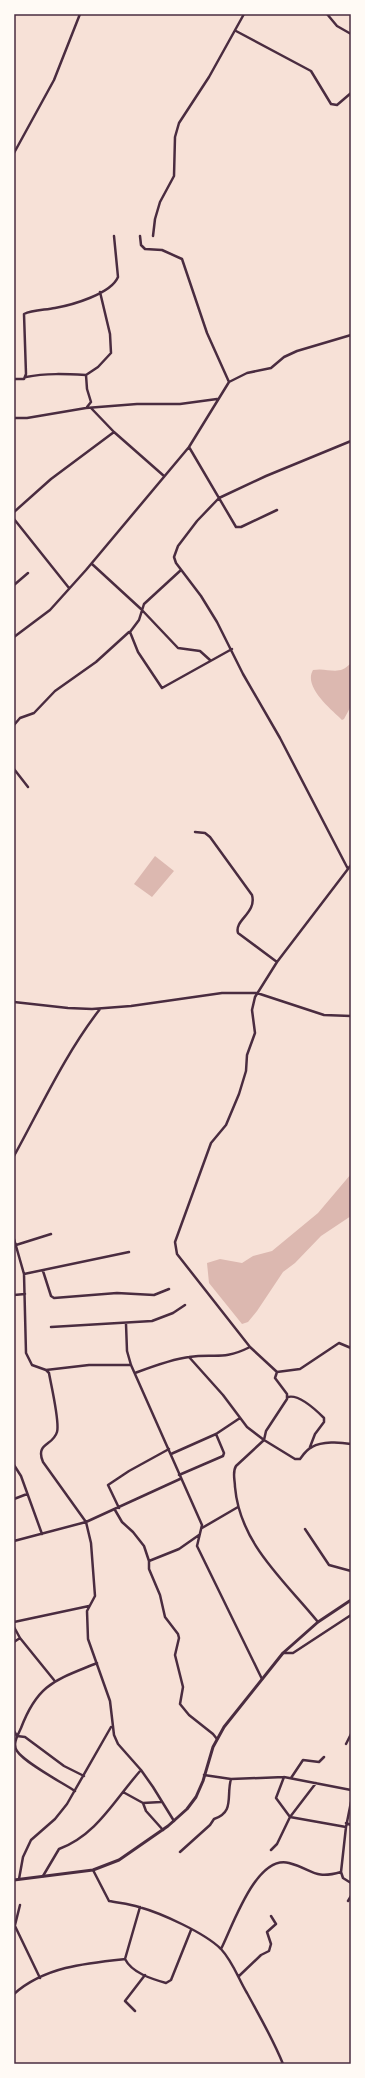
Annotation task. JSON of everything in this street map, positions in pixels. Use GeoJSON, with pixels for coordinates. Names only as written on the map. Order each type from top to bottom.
{"type":"FeatureCollection","features":[{"type":"Feature","properties":{"kind":"street"},"geometry":{"type":"LineString","coordinates":[[14,153],[54,80],[80,14]]}},
{"type":"Feature","properties":{"kind":"street"},"geometry":{"type":"LineString","coordinates":[[152,236],[154,219],[160,202],[174,176],[175,137],[179,123],[236,31],[244,14]]}},
{"type":"Feature","properties":{"kind":"street"},"geometry":{"type":"LineString","coordinates":[[327,14],[337,26],[351,34]]}},
{"type":"Feature","properties":{"kind":"street"},"geometry":{"type":"LineString","coordinates":[[236,31],[311,71],[331,104],[337,105],[351,93]]}},
{"type":"Feature","properties":{"kind":"street"},"geometry":{"type":"LineString","coordinates":[[26,377],[24,314],[68,305],[90,298],[116,283],[118,277],[114,236]]}},
{"type":"Feature","properties":{"kind":"street"},"geometry":{"type":"LineString","coordinates":[[140,236],[141,245],[145,249],[162,250],[182,259],[207,333],[229,382]]}},
{"type":"Feature","properties":{"kind":"street"},"geometry":{"type":"LineString","coordinates":[[14,379],[39,374],[69,373],[86,375],[98,367],[111,354],[110,334],[100,292]]}},
{"type":"Feature","properties":{"kind":"street"},"geometry":{"type":"LineString","coordinates":[[14,637],[50,610],[92,564],[189,447],[208,418],[217,398],[229,382],[247,373],[271,368],[284,357],[297,351],[351,336]]}},
{"type":"Feature","properties":{"kind":"street"},"geometry":{"type":"LineString","coordinates":[[86,375],[86,390],[91,402],[86,408]]}},
{"type":"Feature","properties":{"kind":"street"},"geometry":{"type":"LineString","coordinates":[[14,418],[27,418],[91,407],[137,404],[180,404],[217,398]]}},
{"type":"Feature","properties":{"kind":"street"},"geometry":{"type":"LineString","coordinates":[[91,407],[114,432],[164,476]]}},
{"type":"Feature","properties":{"kind":"street"},"geometry":{"type":"LineString","coordinates":[[14,512],[51,479],[114,432]]}},
{"type":"Feature","properties":{"kind":"street"},"geometry":{"type":"LineString","coordinates":[[348,869],[280,738],[243,674],[232,649],[201,596],[181,570],[174,557],[175,552],[197,521],[219,498],[266,476],[351,441]]}},
{"type":"Feature","properties":{"kind":"street"},"geometry":{"type":"LineString","coordinates":[[189,447],[234,525],[238,528],[277,510]]}},
{"type":"Feature","properties":{"kind":"street"},"geometry":{"type":"LineString","coordinates":[[14,519],[70,588]]}},
{"type":"Feature","properties":{"kind":"street"},"geometry":{"type":"LineString","coordinates":[[92,564],[141,609],[178,648],[200,651],[210,660]]}},
{"type":"Feature","properties":{"kind":"street"},"geometry":{"type":"LineString","coordinates":[[14,725],[20,718],[34,713],[55,690],[96,662],[130,632],[139,620],[141,609],[147,600],[181,570]]}},
{"type":"Feature","properties":{"kind":"street"},"geometry":{"type":"LineString","coordinates":[[14,585],[28,573]]}},
{"type":"Feature","properties":{"kind":"street"},"geometry":{"type":"LineString","coordinates":[[130,632],[138,652],[162,688],[232,649]]}},
{"type":"Feature","properties":{"kind":"street"},"geometry":{"type":"LineString","coordinates":[[14,770],[28,788]]}},
{"type":"Feature","properties":{"kind":"street"},"geometry":{"type":"LineString","coordinates":[[196,832],[205,833],[210,837],[252,895],[252,908],[238,927],[238,933],[277,962]]}},
{"type":"Feature","properties":{"kind":"street"},"geometry":{"type":"LineString","coordinates":[[277,1372],[250,1347],[177,1254],[175,1242],[211,1143],[226,1125],[239,1094],[246,1071],[247,1055],[254,1033],[252,1010],[257,993],[277,962],[351,865]]}},
{"type":"Feature","properties":{"kind":"street"},"geometry":{"type":"LineString","coordinates":[[14,1002],[68,1008],[100,1008],[131,1006],[222,993],[257,993],[318,1013],[334,1016],[351,1016]]}},
{"type":"Feature","properties":{"kind":"street"},"geometry":{"type":"LineString","coordinates":[[14,1156],[46,1095],[87,1025],[100,1008]]}},
{"type":"Feature","properties":{"kind":"street"},"geometry":{"type":"LineString","coordinates":[[16,1245],[51,1234]]}},
{"type":"Feature","properties":{"kind":"street"},"geometry":{"type":"LineString","coordinates":[[14,1239],[24,1274],[26,1354],[32,1365],[46,1370],[89,1365],[131,1365]]}},
{"type":"Feature","properties":{"kind":"street"},"geometry":{"type":"LineString","coordinates":[[24,1274],[129,1252]]}},
{"type":"Feature","properties":{"kind":"street"},"geometry":{"type":"LineString","coordinates":[[43,1271],[50,1296],[54,1298],[117,1293],[154,1295],[169,1289]]}},
{"type":"Feature","properties":{"kind":"street"},"geometry":{"type":"LineString","coordinates":[[14,1295],[25,1294]]}},
{"type":"Feature","properties":{"kind":"street"},"geometry":{"type":"LineString","coordinates":[[51,1327],[126,1324],[163,1318],[185,1306]]}},
{"type":"Feature","properties":{"kind":"street"},"geometry":{"type":"LineString","coordinates":[[126,1324],[127,1351],[131,1365],[169,1449],[202,1528]]}},
{"type":"Feature","properties":{"kind":"street"},"geometry":{"type":"LineString","coordinates":[[277,1372],[300,1369],[339,1343],[351,1348]]}},
{"type":"Feature","properties":{"kind":"street"},"geometry":{"type":"LineString","coordinates":[[135,1373],[189,1357],[222,1357],[236,1354],[250,1347]]}},
{"type":"Feature","properties":{"kind":"street"},"geometry":{"type":"LineString","coordinates":[[189,1357],[223,1395],[247,1427],[264,1440],[298,1460],[310,1447],[315,1434],[324,1422],[324,1418],[299,1399],[288,1397]]}},
{"type":"Feature","properties":{"kind":"street"},"geometry":{"type":"LineString","coordinates":[[46,1370],[49,1373],[58,1427],[55,1436],[43,1448],[40,1455],[43,1462],[86,1522],[91,1542],[95,1592],[94,1600],[89,1606],[86,1617],[88,1639],[110,1701],[112,1726],[118,1744],[141,1770],[174,1821]]}},
{"type":"Feature","properties":{"kind":"street"},"geometry":{"type":"LineString","coordinates":[[277,1372],[275,1375],[276,1381],[288,1397]]}},
{"type":"Feature","properties":{"kind":"street"},"geometry":{"type":"LineString","coordinates":[[288,1397],[266,1432],[264,1440],[234,1468],[238,1507],[249,1536],[269,1566],[318,1622]]}},
{"type":"Feature","properties":{"kind":"street"},"geometry":{"type":"LineString","coordinates":[[171,1454],[216,1434],[240,1418]]}},
{"type":"Feature","properties":{"kind":"street"},"geometry":{"type":"LineString","coordinates":[[14,1542],[86,1522],[115,1510],[223,1456],[224,1453],[216,1434]]}},
{"type":"Feature","properties":{"kind":"street"},"geometry":{"type":"LineString","coordinates":[[310,1447],[340,1442],[351,1444]]}},
{"type":"Feature","properties":{"kind":"street"},"geometry":{"type":"LineString","coordinates":[[119,1508],[108,1486],[129,1471],[169,1449]]}},
{"type":"Feature","properties":{"kind":"street"},"geometry":{"type":"LineString","coordinates":[[14,1464],[42,1534]]}},
{"type":"Feature","properties":{"kind":"street"},"geometry":{"type":"LineString","coordinates":[[14,1499],[27,1494]]}},
{"type":"Feature","properties":{"kind":"street"},"geometry":{"type":"LineString","coordinates":[[238,1507],[202,1528],[197,1546],[262,1679]]}},
{"type":"Feature","properties":{"kind":"street"},"geometry":{"type":"LineString","coordinates":[[115,1510],[122,1522],[133,1532],[144,1546],[149,1561],[149,1569],[160,1595],[165,1617],[179,1638],[175,1655],[183,1687],[180,1704],[189,1715],[217,1739]]}},
{"type":"Feature","properties":{"kind":"street"},"geometry":{"type":"LineString","coordinates":[[305,1529],[329,1565],[351,1571]]}},
{"type":"Feature","properties":{"kind":"street"},"geometry":{"type":"LineString","coordinates":[[149,1561],[179,1549],[199,1535]]}},
{"type":"Feature","properties":{"kind":"street"},"geometry":{"type":"LineString","coordinates":[[14,1880],[93,1870],[119,1860],[174,1821],[196,1797],[217,1739],[224,1727],[262,1679],[283,1653],[318,1622],[351,1600]]}},
{"type":"Feature","properties":{"kind":"street"},"geometry":{"type":"LineString","coordinates":[[14,1622],[89,1606]]}},
{"type":"Feature","properties":{"kind":"street"},"geometry":{"type":"LineString","coordinates":[[283,1653],[293,1653],[351,1615]]}},
{"type":"Feature","properties":{"kind":"street"},"geometry":{"type":"LineString","coordinates":[[14,1627],[20,1638],[54,1680]]}},
{"type":"Feature","properties":{"kind":"street"},"geometry":{"type":"LineString","coordinates":[[14,1642],[20,1638]]}},
{"type":"Feature","properties":{"kind":"street"},"geometry":{"type":"LineString","coordinates":[[75,1791],[18,1752],[15,1748],[17,1736],[33,1702],[54,1680],[96,1662]]}},
{"type":"Feature","properties":{"kind":"street"},"geometry":{"type":"LineString","coordinates":[[19,1879],[23,1857],[31,1840],[55,1819],[75,1791],[112,1726]]}},
{"type":"Feature","properties":{"kind":"street"},"geometry":{"type":"LineString","coordinates":[[14,1731],[17,1736]]}},
{"type":"Feature","properties":{"kind":"street"},"geometry":{"type":"LineString","coordinates":[[346,1744],[351,1734]]}},
{"type":"Feature","properties":{"kind":"street"},"geometry":{"type":"LineString","coordinates":[[17,1736],[24,1737],[64,1766],[84,1776]]}},
{"type":"Feature","properties":{"kind":"street"},"geometry":{"type":"LineString","coordinates":[[291,1778],[303,1760],[319,1762],[324,1757]]}},
{"type":"Feature","properties":{"kind":"street"},"geometry":{"type":"LineString","coordinates":[[43,1877],[59,1849],[69,1845],[93,1829],[141,1770]]}},
{"type":"Feature","properties":{"kind":"street"},"geometry":{"type":"LineString","coordinates":[[204,1775],[231,1779],[284,1777],[351,1790]]}},
{"type":"Feature","properties":{"kind":"street"},"geometry":{"type":"LineString","coordinates":[[284,1777],[276,1798],[290,1817],[346,1827]]}},
{"type":"Feature","properties":{"kind":"street"},"geometry":{"type":"LineString","coordinates":[[180,1852],[210,1825],[214,1819],[222,1817],[225,1813],[228,1807],[228,1789],[231,1779]]}},
{"type":"Feature","properties":{"kind":"street"},"geometry":{"type":"LineString","coordinates":[[272,1850],[290,1817],[316,1783]]}},
{"type":"Feature","properties":{"kind":"street"},"geometry":{"type":"LineString","coordinates":[[122,1792],[143,1803],[161,1802]]}},
{"type":"Feature","properties":{"kind":"street"},"geometry":{"type":"LineString","coordinates":[[351,1802],[346,1823],[341,1872],[343,1878],[351,1883]]}},
{"type":"Feature","properties":{"kind":"street"},"geometry":{"type":"LineString","coordinates":[[143,1803],[146,1811],[163,1830]]}},
{"type":"Feature","properties":{"kind":"street"},"geometry":{"type":"LineString","coordinates":[[346,1823],[351,1825]]}},
{"type":"Feature","properties":{"kind":"street"},"geometry":{"type":"LineString","coordinates":[[221,1949],[239,1908],[256,1880],[269,1868],[279,1864],[288,1863],[320,1876],[341,1872]]}},
{"type":"Feature","properties":{"kind":"street"},"geometry":{"type":"LineString","coordinates":[[93,1870],[109,1901],[140,1907],[210,1939],[221,1949],[239,1976],[246,1992],[270,2035],[283,2064]]}},
{"type":"Feature","properties":{"kind":"street"},"geometry":{"type":"LineString","coordinates":[[348,1901],[351,1896]]}},
{"type":"Feature","properties":{"kind":"street"},"geometry":{"type":"LineString","coordinates":[[20,1905],[14,1926],[40,1978]]}},
{"type":"Feature","properties":{"kind":"street"},"geometry":{"type":"LineString","coordinates":[[125,1959],[140,1907]]}},
{"type":"Feature","properties":{"kind":"street"},"geometry":{"type":"LineString","coordinates":[[239,1976],[261,1955],[269,1951],[271,1944],[267,1932],[276,1924],[271,1916]]}},
{"type":"Feature","properties":{"kind":"street"},"geometry":{"type":"LineString","coordinates":[[125,1959],[136,1970],[145,1976],[166,1983],[171,1980],[191,1930]]}},
{"type":"Feature","properties":{"kind":"street"},"geometry":{"type":"LineString","coordinates":[[14,1994],[40,1978],[63,1968],[86,1963],[125,1959]]}},
{"type":"Feature","properties":{"kind":"street"},"geometry":{"type":"LineString","coordinates":[[134,2011],[125,2001],[145,1976]]}},
{"type":"Feature","properties":{"kind":"shaded area"},"geometry":{"type":"Polygon","coordinates":[[[351,663],[351,706],[342,720],[325,704],[315,690],[311,677],[313,670],[319,669],[337,671],[342,670],[351,663]]]}},
{"type":"Feature","properties":{"kind":"shaded area"},"geometry":{"type":"Polygon","coordinates":[[[155,856],[174,871],[152,897],[134,884],[155,856]]]}},
{"type":"Feature","properties":{"kind":"shaded area"},"geometry":{"type":"Polygon","coordinates":[[[351,1174],[351,1216],[321,1236],[295,1263],[283,1272],[257,1311],[248,1322],[242,1324],[209,1283],[207,1263],[220,1259],[242,1263],[253,1256],[272,1251],[318,1213],[351,1174]]]}}]}
